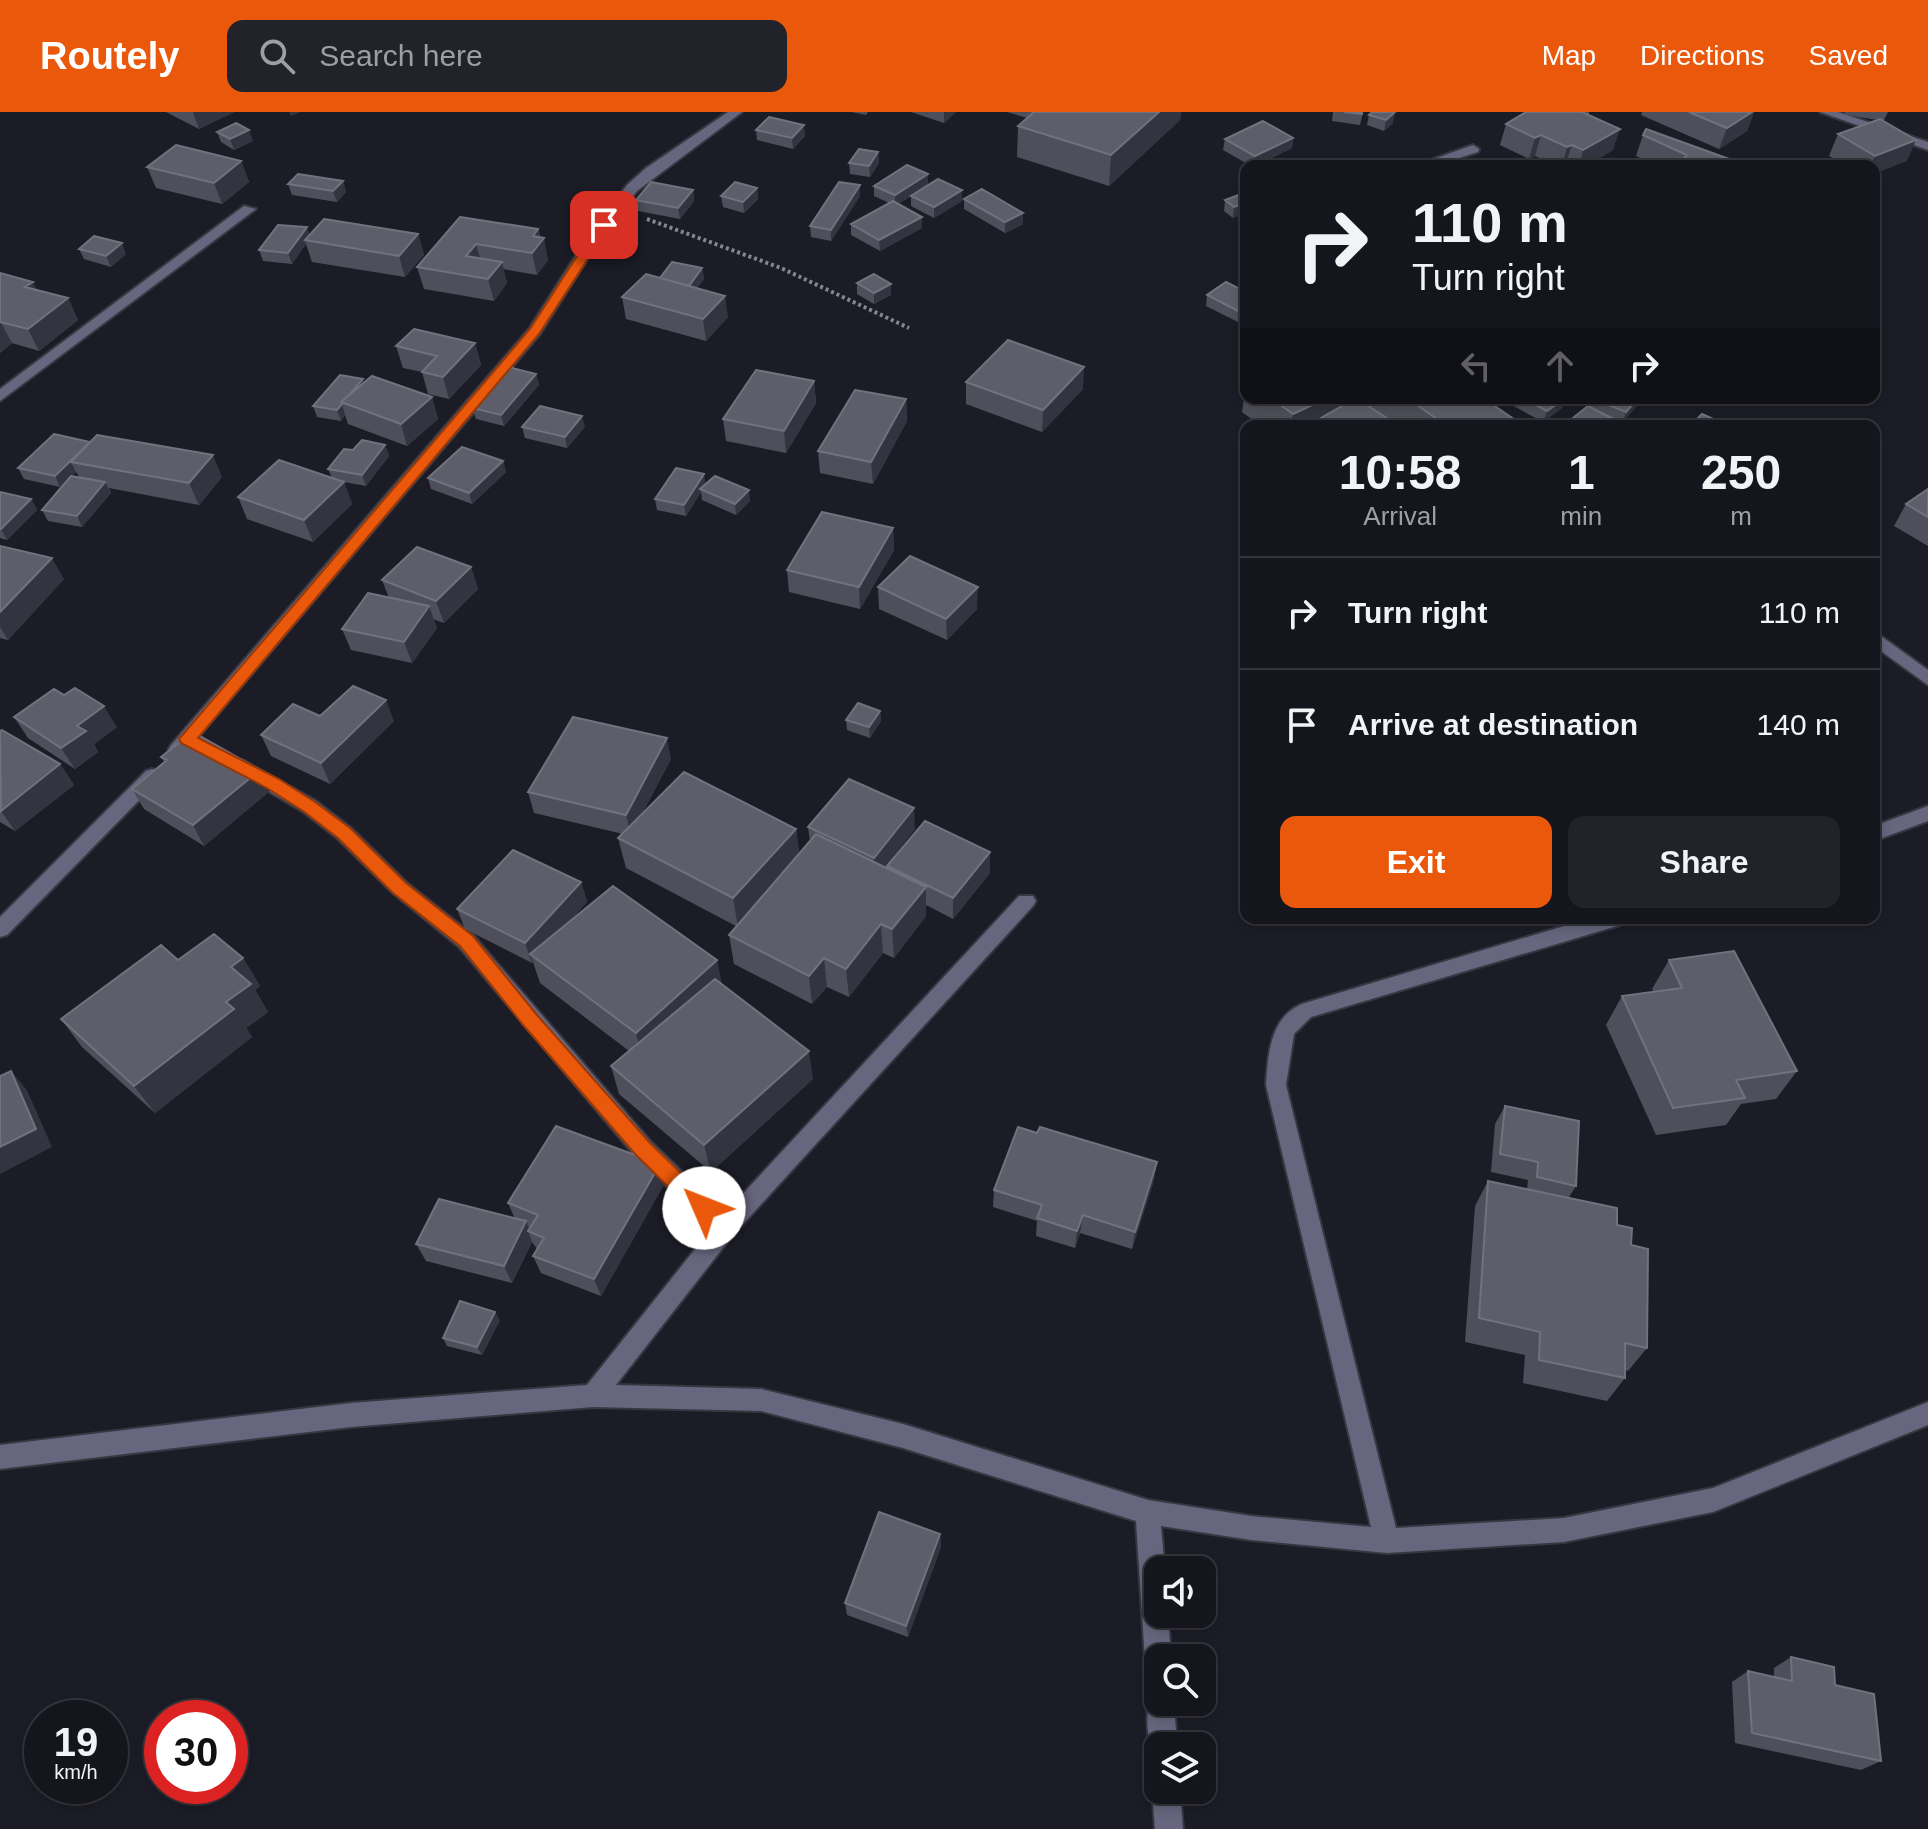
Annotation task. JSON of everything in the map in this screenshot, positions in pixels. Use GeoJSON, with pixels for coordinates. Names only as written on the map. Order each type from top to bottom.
{"type":"FeatureCollection","features":[{"type":"Feature","properties":{"kind":"street"},"geometry":{"type":"LineString","coordinates":[[0,929],[193,742],[535,331],[616,208],[651,171],[736,112]]}},
{"type":"Feature","properties":{"kind":"street"},"geometry":{"type":"LineString","coordinates":[[1826,112],[1928,146]]}},
{"type":"Feature","properties":{"kind":"street"},"geometry":{"type":"LineString","coordinates":[[1439,160],[1473,149]]}},
{"type":"Feature","properties":{"kind":"street"},"geometry":{"type":"LineString","coordinates":[[0,396],[249,209]]}},
{"type":"Feature","properties":{"kind":"street"},"geometry":{"type":"LineString","coordinates":[[1880,642],[1928,679]]}},
{"type":"Feature","properties":{"kind":"street"},"geometry":{"type":"LineString","coordinates":[[224,758],[309,806],[344,833],[400,888],[466,941],[643,1149],[725,1228]]}},
{"type":"Feature","properties":{"kind":"street"},"geometry":{"type":"LineString","coordinates":[[1880,832],[1928,813]]}},
{"type":"Feature","properties":{"kind":"street"},"geometry":{"type":"LineString","coordinates":[[593,1396],[725,1228],[1026,901]]}},
{"type":"Feature","properties":{"kind":"street"},"geometry":{"type":"LineString","coordinates":[[1387,1541],[1276,1085],[1280,1043],[1287,1026],[1295,1016],[1305,1011],[1597,924]]}},
{"type":"Feature","properties":{"kind":"street"},"geometry":{"type":"LineString","coordinates":[[0,1457],[351,1415],[593,1396],[761,1400],[903,1436],[1148,1512],[1251,1528],[1387,1541],[1564,1530],[1713,1500],[1928,1413]]}},
{"type":"Feature","properties":{"kind":"street"},"geometry":{"type":"LineString","coordinates":[[1148,1512],[1157,1644]]}},
{"type":"Feature","properties":{"kind":"street"},"geometry":{"type":"LineString","coordinates":[[1167,1804],[1169,1829]]}},
{"type":"Feature","properties":{"kind":"path"},"geometry":{"type":"LineString","coordinates":[[616,208],[781,268],[909,328]]}},
{"type":"Feature","properties":{"kind":"building"},"geometry":{"type":"Polygon","coordinates":[[[1034,112],[1159,112],[1111,155],[1018,126],[1034,112]]]}},
{"type":"Feature","properties":{"kind":"building"},"geometry":{"type":"Polygon","coordinates":[[[1372,112],[1395,112],[1386,120],[1369,115],[1372,112]]]}},
{"type":"Feature","properties":{"kind":"building"},"geometry":{"type":"Polygon","coordinates":[[[1526,112],[1582,112],[1620,129],[1583,150],[1572,145],[1567,147],[1541,135],[1535,138],[1506,124],[1526,112]]]}},
{"type":"Feature","properties":{"kind":"building"},"geometry":{"type":"Polygon","coordinates":[[[1689,112],[1752,112],[1727,128],[1689,112]]]}},
{"type":"Feature","properties":{"kind":"building"},"geometry":{"type":"Polygon","coordinates":[[[769,117],[804,125],[792,138],[756,130],[769,117]]]}},
{"type":"Feature","properties":{"kind":"building"},"geometry":{"type":"Polygon","coordinates":[[[1880,119],[1916,140],[1875,156],[1838,134],[1880,119]]]}},
{"type":"Feature","properties":{"kind":"building"},"geometry":{"type":"Polygon","coordinates":[[[1263,121],[1293,138],[1255,156],[1225,139],[1263,121]]]}},
{"type":"Feature","properties":{"kind":"building"},"geometry":{"type":"Polygon","coordinates":[[[236,123],[249,130],[230,139],[217,132],[236,123]]]}},
{"type":"Feature","properties":{"kind":"building"},"geometry":{"type":"Polygon","coordinates":[[[1646,129],[1729,159],[1683,160],[1687,155],[1643,135],[1646,129]]]}},
{"type":"Feature","properties":{"kind":"building"},"geometry":{"type":"Polygon","coordinates":[[[176,145],[241,161],[214,183],[147,167],[176,145]]]}},
{"type":"Feature","properties":{"kind":"building"},"geometry":{"type":"Polygon","coordinates":[[[859,149],[878,152],[869,166],[849,163],[859,149]]]}},
{"type":"Feature","properties":{"kind":"building"},"geometry":{"type":"Polygon","coordinates":[[[907,165],[928,174],[895,195],[874,186],[907,165]]]}},
{"type":"Feature","properties":{"kind":"building"},"geometry":{"type":"Polygon","coordinates":[[[298,174],[343,181],[333,191],[288,184],[298,174]]]}},
{"type":"Feature","properties":{"kind":"building"},"geometry":{"type":"Polygon","coordinates":[[[938,179],[962,190],[934,207],[911,196],[938,179]]]}},
{"type":"Feature","properties":{"kind":"building"},"geometry":{"type":"Polygon","coordinates":[[[651,182],[693,190],[678,208],[636,200],[651,182]]]}},
{"type":"Feature","properties":{"kind":"building"},"geometry":{"type":"Polygon","coordinates":[[[735,182],[757,188],[743,202],[721,196],[735,182]]]}},
{"type":"Feature","properties":{"kind":"building"},"geometry":{"type":"Polygon","coordinates":[[[839,182],[860,185],[831,230],[810,226],[839,182]]]}},
{"type":"Feature","properties":{"kind":"building"},"geometry":{"type":"Polygon","coordinates":[[[982,189],[1023,213],[1005,222],[964,199],[982,189]]]}},
{"type":"Feature","properties":{"kind":"building"},"geometry":{"type":"Polygon","coordinates":[[[1240,194],[1240,205],[1234,207],[1225,200],[1240,194]]]}},
{"type":"Feature","properties":{"kind":"building"},"geometry":{"type":"Polygon","coordinates":[[[893,201],[922,217],[879,240],[851,224],[893,201]]]}},
{"type":"Feature","properties":{"kind":"building"},"geometry":{"type":"Polygon","coordinates":[[[460,217],[538,229],[533,236],[544,238],[532,253],[476,244],[466,256],[502,262],[488,279],[417,267],[460,217]]]}},
{"type":"Feature","properties":{"kind":"building"},"geometry":{"type":"Polygon","coordinates":[[[324,219],[418,234],[399,256],[305,240],[324,219]]]}},
{"type":"Feature","properties":{"kind":"building"},"geometry":{"type":"Polygon","coordinates":[[[278,225],[307,227],[288,253],[259,250],[278,225]]]}},
{"type":"Feature","properties":{"kind":"building"},"geometry":{"type":"Polygon","coordinates":[[[94,236],[122,243],[106,256],[79,249],[94,236]]]}},
{"type":"Feature","properties":{"kind":"building"},"geometry":{"type":"Polygon","coordinates":[[[672,262],[702,268],[689,286],[660,278],[672,262]]]}},
{"type":"Feature","properties":{"kind":"building"},"geometry":{"type":"Polygon","coordinates":[[[0,273],[33,282],[25,287],[68,298],[28,329],[0,322],[0,273]]]}},
{"type":"Feature","properties":{"kind":"building"},"geometry":{"type":"Polygon","coordinates":[[[646,274],[725,296],[703,319],[622,297],[646,274]]]}},
{"type":"Feature","properties":{"kind":"building"},"geometry":{"type":"Polygon","coordinates":[[[874,274],[891,284],[874,293],[857,283],[874,274]]]}},
{"type":"Feature","properties":{"kind":"building"},"geometry":{"type":"Polygon","coordinates":[[[1226,282],[1240,289],[1240,312],[1207,295],[1226,282]]]}},
{"type":"Feature","properties":{"kind":"building"},"geometry":{"type":"Polygon","coordinates":[[[414,329],[475,343],[443,377],[422,372],[437,356],[396,346],[414,329]]]}},
{"type":"Feature","properties":{"kind":"building"},"geometry":{"type":"Polygon","coordinates":[[[1008,340],[1084,367],[1043,410],[966,382],[1008,340]]]}},
{"type":"Feature","properties":{"kind":"building"},"geometry":{"type":"Polygon","coordinates":[[[508,367],[536,374],[501,415],[472,408],[508,367]]]}},
{"type":"Feature","properties":{"kind":"building"},"geometry":{"type":"Polygon","coordinates":[[[756,370],[814,381],[784,431],[723,419],[756,370]]]}},
{"type":"Feature","properties":{"kind":"building"},"geometry":{"type":"Polygon","coordinates":[[[340,375],[363,379],[337,410],[313,406],[340,375]]]}},
{"type":"Feature","properties":{"kind":"building"},"geometry":{"type":"Polygon","coordinates":[[[372,376],[432,397],[401,424],[341,402],[372,376]]]}},
{"type":"Feature","properties":{"kind":"building"},"geometry":{"type":"Polygon","coordinates":[[[855,390],[906,399],[871,462],[818,451],[855,390]]]}},
{"type":"Feature","properties":{"kind":"building"},"geometry":{"type":"Polygon","coordinates":[[[1279,404],[1314,404],[1293,414],[1279,404]]]}},
{"type":"Feature","properties":{"kind":"building"},"geometry":{"type":"Polygon","coordinates":[[[1346,404],[1365,404],[1390,420],[1318,420],[1346,404]]]}},
{"type":"Feature","properties":{"kind":"building"},"geometry":{"type":"Polygon","coordinates":[[[1416,404],[1492,404],[1515,420],[1438,420],[1416,404]]]}},
{"type":"Feature","properties":{"kind":"building"},"geometry":{"type":"Polygon","coordinates":[[[1534,404],[1557,404],[1547,411],[1534,404]]]}},
{"type":"Feature","properties":{"kind":"building"},"geometry":{"type":"Polygon","coordinates":[[[1606,404],[1633,404],[1626,412],[1606,404]]]}},
{"type":"Feature","properties":{"kind":"building"},"geometry":{"type":"Polygon","coordinates":[[[540,406],[582,416],[565,437],[522,427],[540,406]]]}},
{"type":"Feature","properties":{"kind":"building"},"geometry":{"type":"Polygon","coordinates":[[[1588,406],[1615,420],[1570,420],[1588,406]]]}},
{"type":"Feature","properties":{"kind":"building"},"geometry":{"type":"Polygon","coordinates":[[[1702,414],[1716,420],[1696,420],[1702,414]]]}},
{"type":"Feature","properties":{"kind":"building"},"geometry":{"type":"Polygon","coordinates":[[[54,434],[90,442],[55,476],[18,468],[54,434]]]}},
{"type":"Feature","properties":{"kind":"building"},"geometry":{"type":"Polygon","coordinates":[[[97,435],[213,455],[189,483],[71,462],[97,435]]]}},
{"type":"Feature","properties":{"kind":"building"},"geometry":{"type":"Polygon","coordinates":[[[362,440],[385,445],[362,475],[328,469],[344,449],[353,450],[362,440]]]}},
{"type":"Feature","properties":{"kind":"building"},"geometry":{"type":"Polygon","coordinates":[[[462,447],[503,461],[469,493],[428,478],[462,447]]]}},
{"type":"Feature","properties":{"kind":"building"},"geometry":{"type":"Polygon","coordinates":[[[279,460],[344,482],[304,520],[238,497],[279,460]]]}},
{"type":"Feature","properties":{"kind":"building"},"geometry":{"type":"Polygon","coordinates":[[[676,468],[704,474],[684,505],[655,499],[676,468]]]}},
{"type":"Feature","properties":{"kind":"building"},"geometry":{"type":"Polygon","coordinates":[[[71,476],[105,482],[77,516],[42,510],[71,476]]]}},
{"type":"Feature","properties":{"kind":"building"},"geometry":{"type":"Polygon","coordinates":[[[715,476],[749,490],[735,504],[700,489],[715,476]]]}},
{"type":"Feature","properties":{"kind":"building"},"geometry":{"type":"Polygon","coordinates":[[[1928,489],[1928,517],[1906,504],[1928,489]]]}},
{"type":"Feature","properties":{"kind":"building"},"geometry":{"type":"Polygon","coordinates":[[[0,492],[31,499],[1,529],[0,529],[0,492]]]}},
{"type":"Feature","properties":{"kind":"building"},"geometry":{"type":"Polygon","coordinates":[[[822,512],[893,528],[859,587],[787,570],[822,512]]]}},
{"type":"Feature","properties":{"kind":"building"},"geometry":{"type":"Polygon","coordinates":[[[0,546],[52,558],[0,612],[0,546]]]}},
{"type":"Feature","properties":{"kind":"building"},"geometry":{"type":"Polygon","coordinates":[[[417,547],[471,567],[436,601],[382,580],[417,547]]]}},
{"type":"Feature","properties":{"kind":"building"},"geometry":{"type":"Polygon","coordinates":[[[910,556],[978,587],[946,619],[878,587],[910,556]]]}},
{"type":"Feature","properties":{"kind":"building"},"geometry":{"type":"Polygon","coordinates":[[[368,593],[429,606],[404,642],[342,629],[368,593]]]}},
{"type":"Feature","properties":{"kind":"building"},"geometry":{"type":"Polygon","coordinates":[[[353,686],[386,700],[321,763],[261,735],[293,704],[320,716],[353,686]]]}},
{"type":"Feature","properties":{"kind":"building"},"geometry":{"type":"Polygon","coordinates":[[[75,688],[104,706],[77,726],[86,731],[61,748],[14,717],[54,689],[64,695],[75,688]]]}},
{"type":"Feature","properties":{"kind":"building"},"geometry":{"type":"Polygon","coordinates":[[[858,703],[880,711],[869,727],[846,720],[858,703]]]}},
{"type":"Feature","properties":{"kind":"building"},"geometry":{"type":"Polygon","coordinates":[[[573,717],[667,738],[626,815],[528,792],[573,717]]]}},
{"type":"Feature","properties":{"kind":"building"},"geometry":{"type":"Polygon","coordinates":[[[0,731],[60,764],[1,811],[0,731]]]}},
{"type":"Feature","properties":{"kind":"building"},"geometry":{"type":"Polygon","coordinates":[[[193,732],[260,770],[193,825],[132,789],[167,760],[161,757],[193,732]]]}},
{"type":"Feature","properties":{"kind":"building"},"geometry":{"type":"Polygon","coordinates":[[[684,772],[796,829],[733,898],[618,838],[684,772]]]}},
{"type":"Feature","properties":{"kind":"building"},"geometry":{"type":"Polygon","coordinates":[[[849,779],[914,808],[874,858],[808,827],[849,779]]]}},
{"type":"Feature","properties":{"kind":"building"},"geometry":{"type":"Polygon","coordinates":[[[925,821],[990,852],[953,898],[887,866],[925,821]]]}},
{"type":"Feature","properties":{"kind":"building"},"geometry":{"type":"Polygon","coordinates":[[[816,834],[926,887],[892,929],[881,924],[846,969],[824,958],[809,976],[729,935],[816,834]]]}},
{"type":"Feature","properties":{"kind":"building"},"geometry":{"type":"Polygon","coordinates":[[[513,850],[581,882],[525,943],[457,909],[513,850]]]}},
{"type":"Feature","properties":{"kind":"building"},"geometry":{"type":"Polygon","coordinates":[[[613,886],[717,960],[636,1033],[530,954],[613,886]]]}},
{"type":"Feature","properties":{"kind":"building"},"geometry":{"type":"Polygon","coordinates":[[[214,934],[243,958],[231,967],[251,984],[226,1002],[234,1009],[134,1086],[61,1019],[161,945],[178,960],[214,934]]]}},
{"type":"Feature","properties":{"kind":"building"},"geometry":{"type":"Polygon","coordinates":[[[1734,951],[1797,1071],[1736,1080],[1745,1098],[1673,1108],[1622,996],[1682,988],[1669,960],[1734,951]]]}},
{"type":"Feature","properties":{"kind":"building"},"geometry":{"type":"Polygon","coordinates":[[[715,979],[809,1051],[704,1145],[611,1066],[715,979]]]}},
{"type":"Feature","properties":{"kind":"building"},"geometry":{"type":"Polygon","coordinates":[[[11,1071],[36,1129],[0,1147],[0,1076],[11,1071]]]}},
{"type":"Feature","properties":{"kind":"building"},"geometry":{"type":"Polygon","coordinates":[[[1505,1106],[1579,1121],[1576,1186],[1537,1177],[1538,1162],[1500,1154],[1505,1106]]]}},
{"type":"Feature","properties":{"kind":"building"},"geometry":{"type":"Polygon","coordinates":[[[556,1126],[660,1164],[594,1279],[533,1256],[544,1238],[528,1231],[538,1215],[508,1203],[556,1126]]]}},
{"type":"Feature","properties":{"kind":"building"},"geometry":{"type":"Polygon","coordinates":[[[1018,1127],[1037,1133],[1040,1127],[1157,1162],[1135,1232],[1083,1215],[1077,1231],[1037,1218],[1042,1205],[994,1190],[1018,1127]]]}},
{"type":"Feature","properties":{"kind":"building"},"geometry":{"type":"Polygon","coordinates":[[[1488,1181],[1617,1208],[1617,1225],[1632,1228],[1631,1245],[1648,1249],[1647,1348],[1625,1343],[1625,1378],[1539,1360],[1540,1332],[1479,1318],[1488,1181]]]}},
{"type":"Feature","properties":{"kind":"building"},"geometry":{"type":"Polygon","coordinates":[[[439,1199],[526,1221],[504,1266],[416,1244],[439,1199]]]}},
{"type":"Feature","properties":{"kind":"building"},"geometry":{"type":"Polygon","coordinates":[[[460,1301],[495,1312],[477,1347],[443,1338],[460,1301]]]}},
{"type":"Feature","properties":{"kind":"building"},"geometry":{"type":"Polygon","coordinates":[[[879,1512],[940,1534],[906,1626],[845,1603],[879,1512]]]}},
{"type":"Feature","properties":{"kind":"building"},"geometry":{"type":"Polygon","coordinates":[[[1791,1657],[1834,1667],[1835,1685],[1874,1694],[1881,1761],[1752,1733],[1748,1671],[1792,1681],[1791,1657]]]}},
{"type":"Feature","properties":{"kind":"route"},"geometry":{"type":"LineString","coordinates":[[604,225],[535,331],[187,739],[273,783],[309,806],[344,833],[400,888],[466,941],[643,1149],[704,1208]]}}]}
